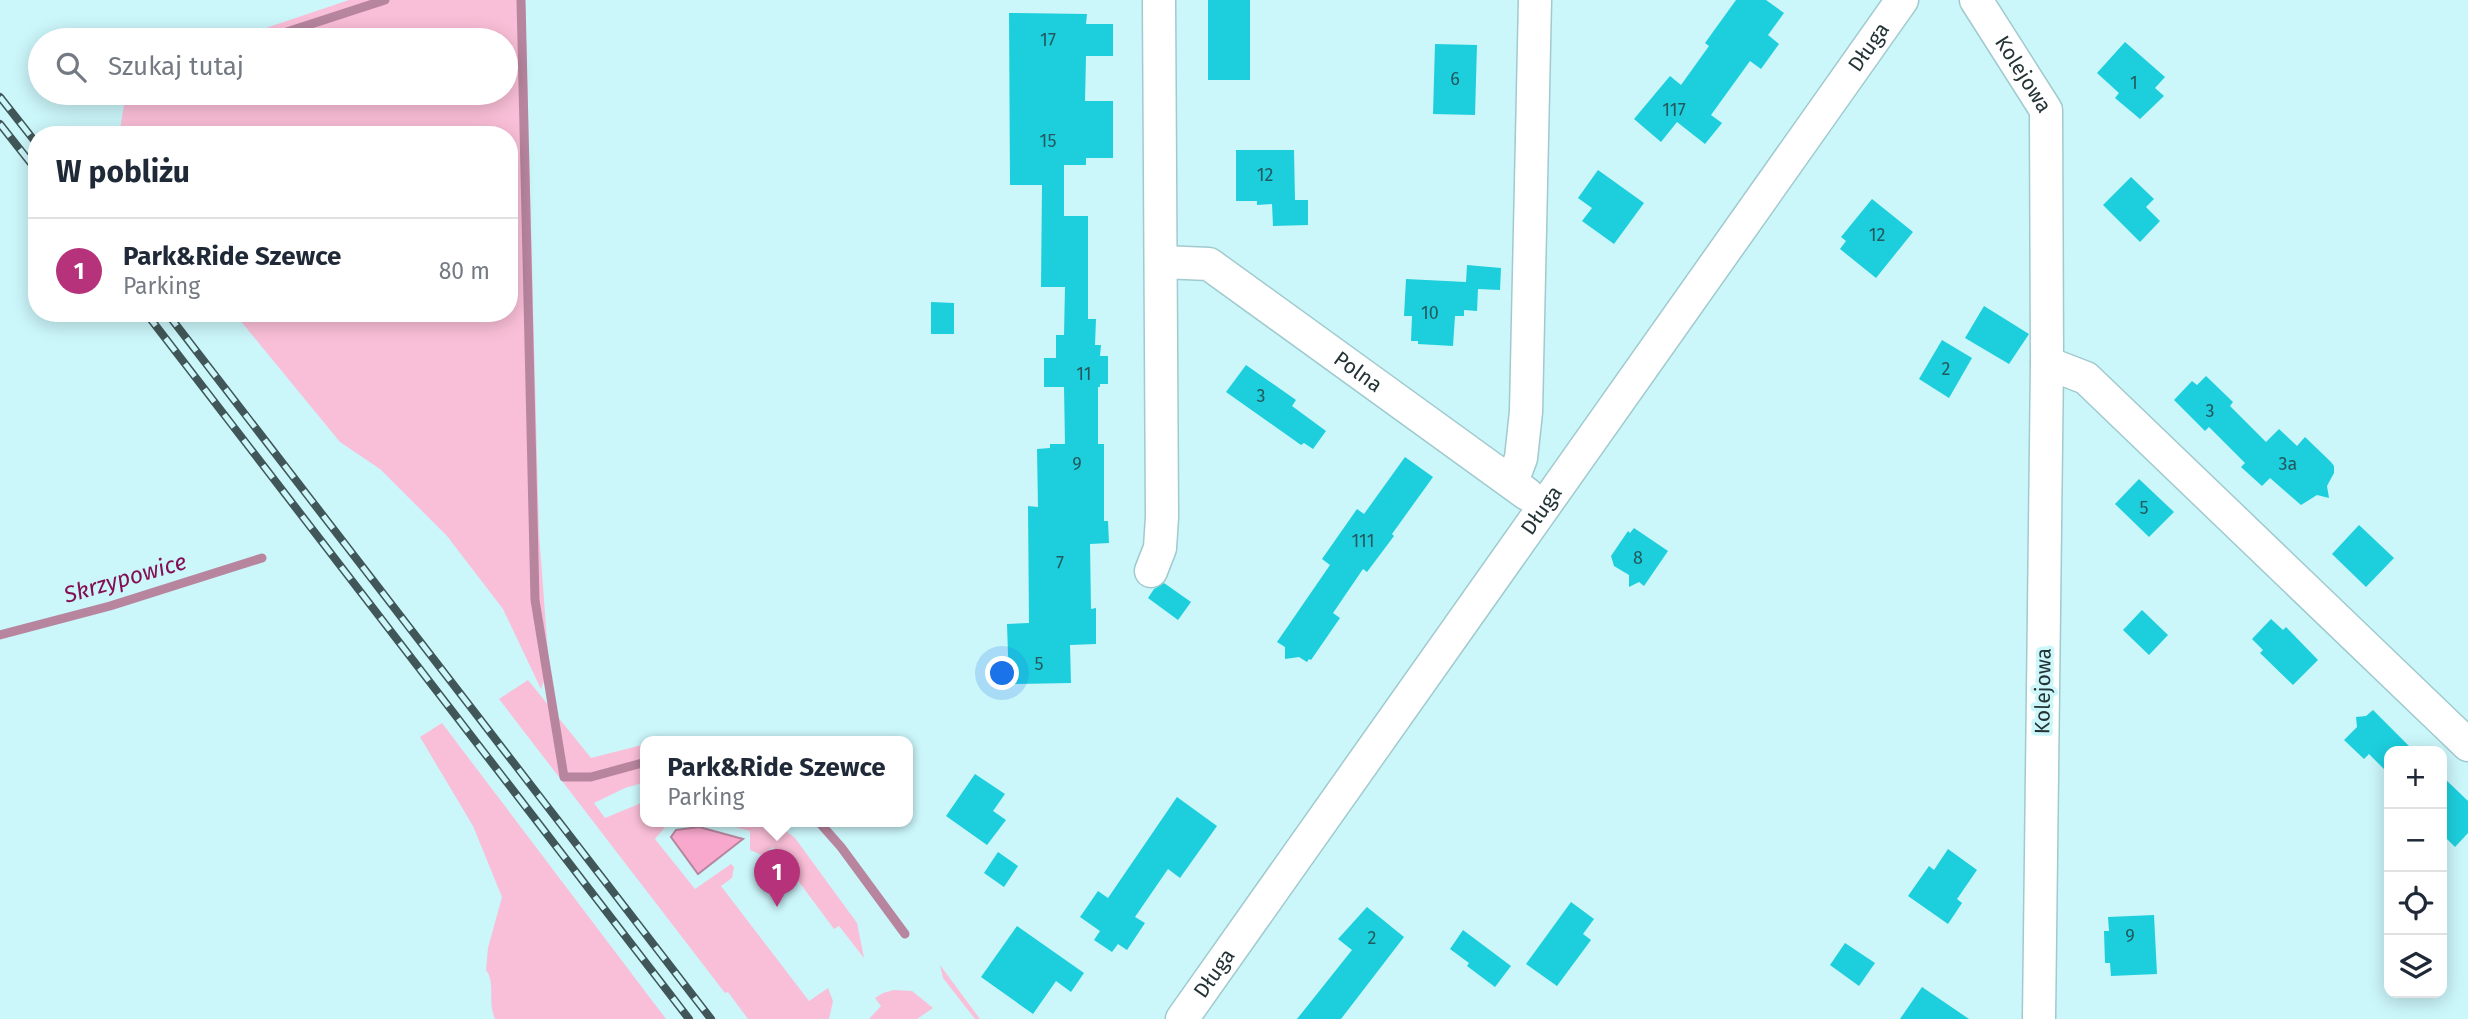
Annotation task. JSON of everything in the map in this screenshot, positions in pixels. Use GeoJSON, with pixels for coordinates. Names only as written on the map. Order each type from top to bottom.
{"type":"FeatureCollection","features":[{"type":"Feature","properties":{"kind":"street"},"geometry":{"type":"LineString","coordinates":[[1151,571],[1160,548],[1162,517],[1159,0]]}},
{"type":"Feature","properties":{"kind":"street"},"geometry":{"type":"LineString","coordinates":[[1512,482],[1521,458],[1526,412],[1535,0]]}},
{"type":"Feature","properties":{"kind":"street","name":"Długa"},"geometry":{"type":"LineString","coordinates":[[1182,1019],[1902,0]]}},
{"type":"Feature","properties":{"kind":"street","name":"Kolejowa"},"geometry":{"type":"LineString","coordinates":[[1976,0],[2046,110],[2047,363],[2039,1019]]}},
{"type":"Feature","properties":{"kind":"street","name":"Polna"},"geometry":{"type":"LineString","coordinates":[[1162,262],[1209,264],[1545,507]]}},
{"type":"Feature","properties":{"kind":"street"},"geometry":{"type":"LineString","coordinates":[[2047,363],[2086,378],[2468,745]]}},
{"type":"Feature","properties":{"kind":"shaded area"},"geometry":{"type":"Polygon","coordinates":[[[349,0],[525,0],[539,533],[549,667],[541,689],[503,609],[447,536],[380,469],[340,442],[241,322],[518,322],[518,126],[120,126],[124,105],[518,105],[518,28],[266,28],[349,0]]]}},
{"type":"Feature","properties":{"kind":"shaded area"},"geometry":{"type":"Polygon","coordinates":[[[528,680],[591,758],[640,746],[640,784],[594,803],[605,818],[640,803],[640,827],[665,827],[655,839],[695,889],[731,864],[734,867],[732,878],[721,886],[809,1001],[828,988],[833,1001],[829,1019],[748,1019],[728,992],[725,993],[499,699],[528,680]]]}},
{"type":"Feature","properties":{"kind":"shaded area"},"geometry":{"type":"Polygon","coordinates":[[[442,723],[666,1019],[495,1019],[486,970],[488,948],[502,897],[473,826],[420,737],[442,723]]]}},
{"type":"Feature","properties":{"kind":"shaded area"},"geometry":{"type":"Polygon","coordinates":[[[699,827],[743,839],[698,874],[671,837],[676,830],[699,827]]]}},
{"type":"Feature","properties":{"kind":"shaded area"},"geometry":{"type":"Polygon","coordinates":[[[735,827],[781,827],[795,838],[857,923],[864,958],[839,926],[834,929],[773,847],[762,855],[750,850],[750,831],[735,827]]]}},
{"type":"Feature","properties":{"kind":"shaded area"},"geometry":{"type":"Polygon","coordinates":[[[940,965],[980,1019],[975,1019],[943,978],[940,965]]]}},
{"type":"Feature","properties":{"kind":"shaded area"},"geometry":{"type":"Polygon","coordinates":[[[894,990],[912,991],[933,1008],[917,1019],[869,1019],[881,1006],[875,998],[894,990]]]}},
{"type":"Feature","properties":{"kind":"building"},"geometry":{"type":"Polygon","coordinates":[[[1208,0],[1250,0],[1250,80],[1208,80],[1208,0]]]}},
{"type":"Feature","properties":{"kind":"building"},"geometry":{"type":"Polygon","coordinates":[[[1736,0],[1766,0],[1784,13],[1768,35],[1779,44],[1761,69],[1750,61],[1711,115],[1722,123],[1705,144],[1677,122],[1661,142],[1634,119],[1670,76],[1681,85],[1709,46],[1705,43],[1736,0]]]}},
{"type":"Feature","properties":{"kind":"building"},"geometry":{"type":"Polygon","coordinates":[[[1009,13],[1087,14],[1086,24],[1113,24],[1113,56],[1086,56],[1085,101],[1113,101],[1113,158],[1086,158],[1086,165],[1064,165],[1064,216],[1088,216],[1088,319],[1096,319],[1095,345],[1101,345],[1100,356],[1108,356],[1108,384],[1100,384],[1098,387],[1098,444],[1104,444],[1104,521],[1108,521],[1109,543],[1090,544],[1091,609],[1096,608],[1096,644],[1070,645],[1071,683],[1009,684],[1007,624],[1029,623],[1028,506],[1038,507],[1037,449],[1050,448],[1050,444],[1065,444],[1064,387],[1044,387],[1044,358],[1056,358],[1056,335],[1064,335],[1065,287],[1041,287],[1042,185],[1010,185],[1009,13]]]}},
{"type":"Feature","properties":{"kind":"building"},"geometry":{"type":"Polygon","coordinates":[[[2125,42],[2165,77],[2155,88],[2164,96],[2140,119],[2115,98],[2119,93],[2097,73],[2125,42]]]}},
{"type":"Feature","properties":{"kind":"building"},"geometry":{"type":"Polygon","coordinates":[[[1435,44],[1477,45],[1475,115],[1433,114],[1435,44]]]}},
{"type":"Feature","properties":{"kind":"building"},"geometry":{"type":"Polygon","coordinates":[[[1236,150],[1294,150],[1295,200],[1308,200],[1308,225],[1273,226],[1272,204],[1257,205],[1257,201],[1236,201],[1236,150]]]}},
{"type":"Feature","properties":{"kind":"building"},"geometry":{"type":"Polygon","coordinates":[[[1598,170],[1644,203],[1614,244],[1582,221],[1592,208],[1578,198],[1598,170]]]}},
{"type":"Feature","properties":{"kind":"building"},"geometry":{"type":"Polygon","coordinates":[[[2131,177],[2154,199],[2146,207],[2160,221],[2140,242],[2103,205],[2131,177]]]}},
{"type":"Feature","properties":{"kind":"building"},"geometry":{"type":"Polygon","coordinates":[[[1872,199],[1913,232],[1876,278],[1840,249],[1846,241],[1841,237],[1872,199]]]}},
{"type":"Feature","properties":{"kind":"building"},"geometry":{"type":"Polygon","coordinates":[[[1467,265],[1501,268],[1500,290],[1478,289],[1477,311],[1464,310],[1464,316],[1455,316],[1453,346],[1418,344],[1418,341],[1411,341],[1412,316],[1404,316],[1406,279],[1466,282],[1467,265]]]}},
{"type":"Feature","properties":{"kind":"building"},"geometry":{"type":"Polygon","coordinates":[[[931,302],[954,303],[954,334],[931,334],[931,302]]]}},
{"type":"Feature","properties":{"kind":"building"},"geometry":{"type":"Polygon","coordinates":[[[1984,306],[2029,334],[2009,364],[1965,338],[1984,306]]]}},
{"type":"Feature","properties":{"kind":"building"},"geometry":{"type":"Polygon","coordinates":[[[1942,340],[1972,358],[1949,398],[1919,379],[1942,340]]]}},
{"type":"Feature","properties":{"kind":"building"},"geometry":{"type":"Polygon","coordinates":[[[1246,365],[1296,400],[1292,406],[1326,431],[1313,449],[1304,443],[1301,445],[1226,392],[1246,365]]]}},
{"type":"Feature","properties":{"kind":"building"},"geometry":{"type":"Polygon","coordinates":[[[2206,376],[2233,402],[2230,406],[2266,442],[2279,429],[2297,446],[2305,437],[2331,462],[2334,473],[2327,486],[2329,498],[2317,495],[2301,505],[2270,478],[2262,486],[2241,467],[2245,463],[2209,427],[2205,431],[2174,400],[2192,381],[2197,385],[2206,376]]]}},
{"type":"Feature","properties":{"kind":"building"},"geometry":{"type":"Polygon","coordinates":[[[1405,457],[1433,477],[1392,534],[1394,536],[1367,572],[1363,569],[1333,613],[1340,618],[1311,660],[1307,662],[1299,657],[1285,659],[1285,647],[1277,642],[1330,565],[1322,559],[1357,509],[1364,514],[1405,457]]]}},
{"type":"Feature","properties":{"kind":"building"},"geometry":{"type":"Polygon","coordinates":[[[2139,479],[2174,512],[2149,537],[2115,504],[2139,479]]]}},
{"type":"Feature","properties":{"kind":"building"},"geometry":{"type":"Polygon","coordinates":[[[2359,525],[2394,558],[2366,587],[2332,554],[2359,525]]]}},
{"type":"Feature","properties":{"kind":"building"},"geometry":{"type":"Polygon","coordinates":[[[1634,528],[1668,551],[1644,586],[1639,582],[1629,587],[1629,575],[1614,566],[1611,556],[1628,531],[1630,533],[1634,528]]]}},
{"type":"Feature","properties":{"kind":"building"},"geometry":{"type":"Polygon","coordinates":[[[1164,583],[1191,602],[1178,620],[1148,598],[1154,589],[1164,583]]]}},
{"type":"Feature","properties":{"kind":"building"},"geometry":{"type":"Polygon","coordinates":[[[2142,610],[2168,635],[2149,655],[2123,630],[2142,610]]]}},
{"type":"Feature","properties":{"kind":"building"},"geometry":{"type":"Polygon","coordinates":[[[2271,619],[2283,630],[2286,627],[2318,660],[2293,685],[2260,653],[2263,650],[2252,639],[2271,619]]]}},
{"type":"Feature","properties":{"kind":"building"},"geometry":{"type":"Polygon","coordinates":[[[2373,710],[2409,746],[2384,746],[2384,769],[2369,754],[2364,759],[2344,740],[2357,727],[2356,717],[2366,716],[2373,710]]]}},
{"type":"Feature","properties":{"kind":"building"},"geometry":{"type":"Polygon","coordinates":[[[975,774],[1005,794],[993,811],[1006,820],[987,845],[946,816],[975,774]]]}},
{"type":"Feature","properties":{"kind":"building"},"geometry":{"type":"Polygon","coordinates":[[[2447,781],[2468,801],[2468,833],[2455,847],[2447,839],[2447,781]]]}},
{"type":"Feature","properties":{"kind":"building"},"geometry":{"type":"Polygon","coordinates":[[[1177,797],[1217,826],[1180,878],[1168,869],[1135,917],[1145,923],[1127,950],[1118,944],[1112,952],[1094,940],[1100,931],[1080,917],[1098,891],[1108,898],[1177,797]]]}},
{"type":"Feature","properties":{"kind":"building"},"geometry":{"type":"Polygon","coordinates":[[[1948,849],[1977,870],[1957,899],[1962,903],[1948,924],[1908,896],[1929,866],[1934,870],[1948,849]]]}},
{"type":"Feature","properties":{"kind":"building"},"geometry":{"type":"Polygon","coordinates":[[[998,852],[1018,866],[1004,887],[984,873],[998,852]]]}},
{"type":"Feature","properties":{"kind":"building"},"geometry":{"type":"Polygon","coordinates":[[[1571,902],[1594,919],[1583,934],[1591,940],[1557,986],[1526,964],[1571,902]]]}},
{"type":"Feature","properties":{"kind":"building"},"geometry":{"type":"Polygon","coordinates":[[[1367,907],[1404,937],[1341,1019],[1297,1019],[1352,950],[1338,939],[1367,907]]]}},
{"type":"Feature","properties":{"kind":"building"},"geometry":{"type":"Polygon","coordinates":[[[2154,915],[2157,974],[2111,976],[2110,963],[2105,963],[2104,931],[2109,931],[2108,917],[2154,915]]]}},
{"type":"Feature","properties":{"kind":"building"},"geometry":{"type":"Polygon","coordinates":[[[1017,926],[1084,973],[1071,992],[1056,981],[1033,1014],[981,977],[1017,926]]]}},
{"type":"Feature","properties":{"kind":"building"},"geometry":{"type":"Polygon","coordinates":[[[1463,930],[1511,966],[1495,987],[1450,949],[1463,930]]]}},
{"type":"Feature","properties":{"kind":"building"},"geometry":{"type":"Polygon","coordinates":[[[1845,943],[1875,963],[1859,986],[1830,965],[1845,943]]]}},
{"type":"Feature","properties":{"kind":"building"},"geometry":{"type":"Polygon","coordinates":[[[1922,987],[1969,1019],[1900,1019],[1922,987]]]}},
{"type":"Feature","properties":{"kind":"waterway"},"geometry":{"type":"LineString","coordinates":[[299,28],[385,0]]}},
{"type":"Feature","properties":{"kind":"waterway"},"geometry":{"type":"LineString","coordinates":[[521,0],[535,600],[564,777],[591,777],[640,764]]}},
{"type":"Feature","properties":{"kind":"waterway","name":"Skrzypowice"},"geometry":{"type":"LineString","coordinates":[[0,635],[110,606],[262,558]]}},
{"type":"Feature","properties":{"kind":"waterway"},"geometry":{"type":"LineString","coordinates":[[823,827],[905,934]]}},
{"type":"Feature","properties":{"kind":"railway"},"geometry":{"type":"LineString","coordinates":[[0,97],[28,133]]}},
{"type":"Feature","properties":{"kind":"railway"},"geometry":{"type":"LineString","coordinates":[[0,124],[28,160]]}},
{"type":"Feature","properties":{"kind":"railway"},"geometry":{"type":"LineString","coordinates":[[153,322],[689,1019]]}},
{"type":"Feature","properties":{"kind":"railway"},"geometry":{"type":"LineString","coordinates":[[174,322],[711,1019]]}},
{"type":"Feature","properties":{"kind":"place","name":"Park&Ride Szewce"},"geometry":{"type":"Point","coordinates":[777,907]}}]}
